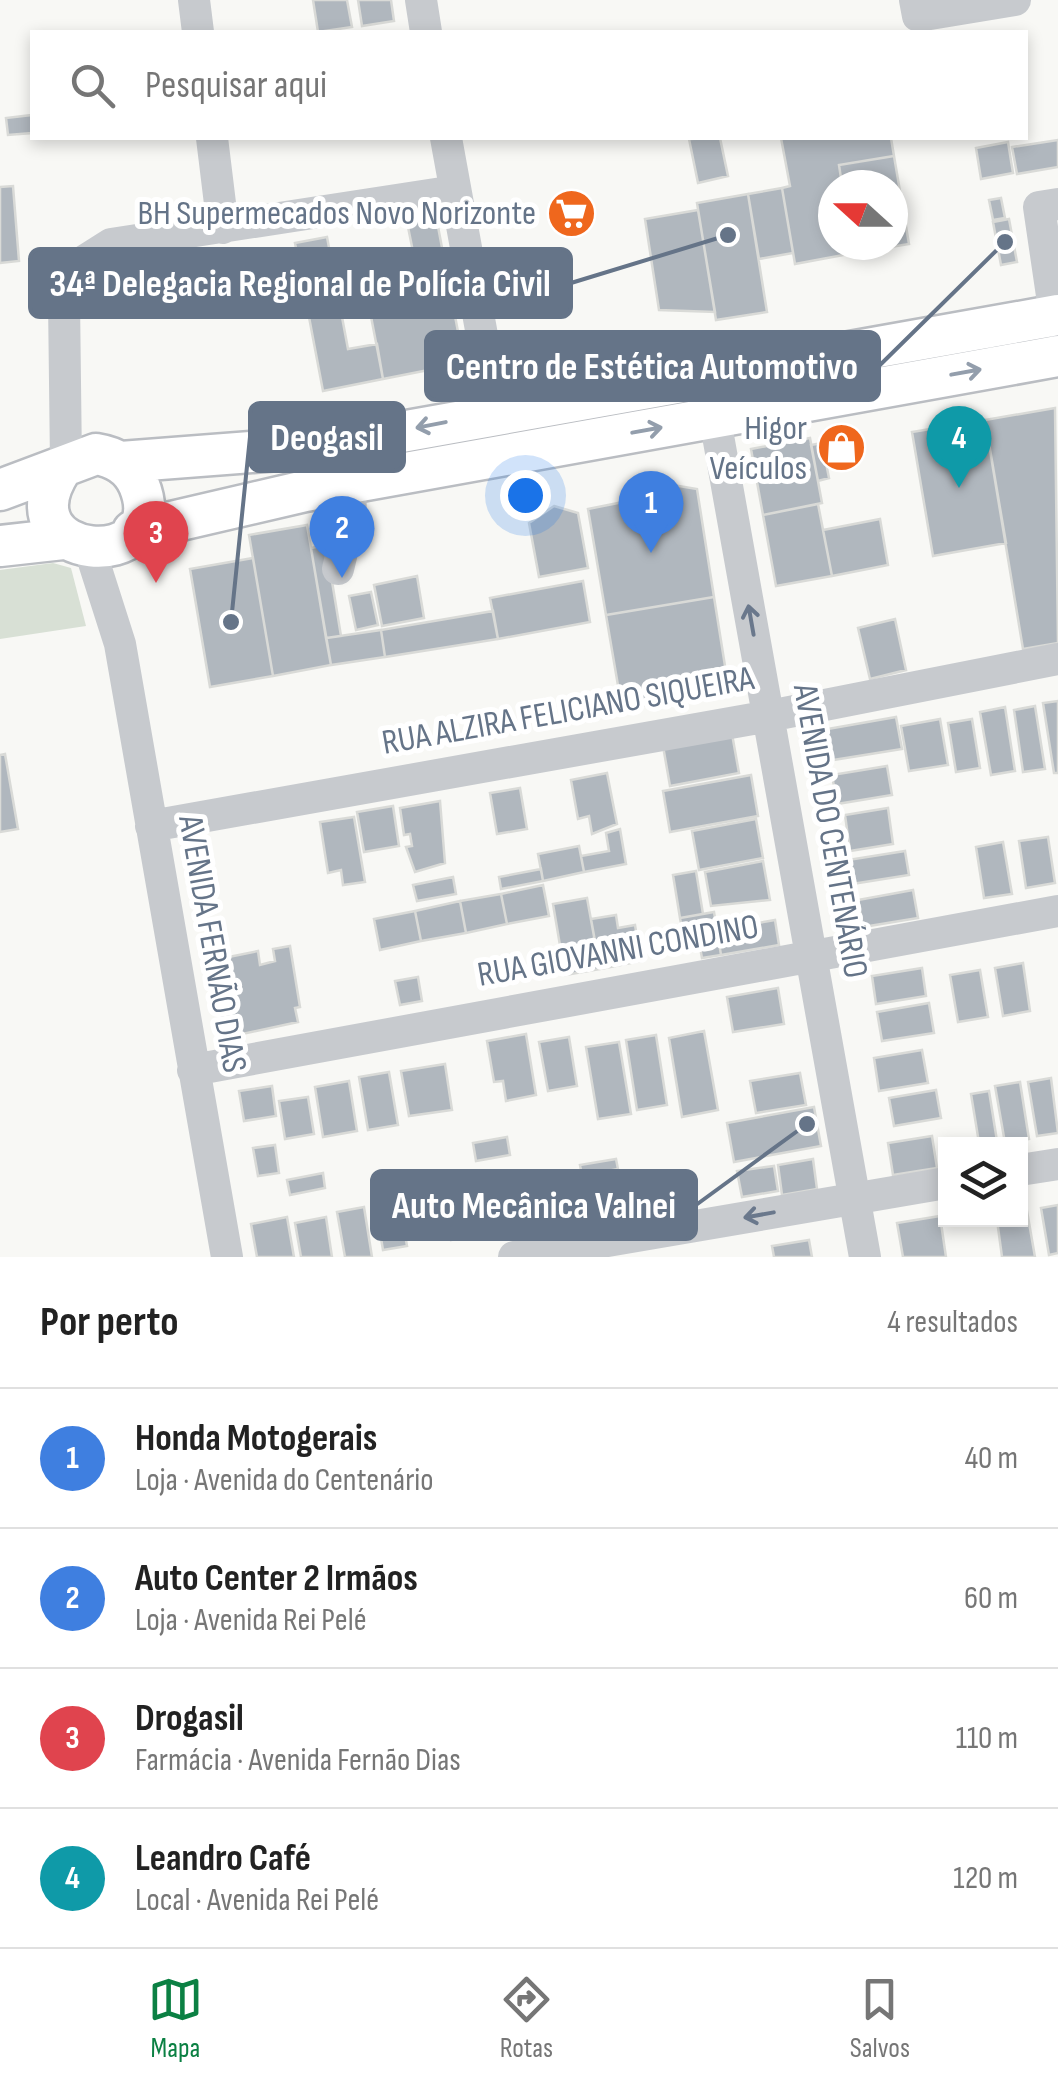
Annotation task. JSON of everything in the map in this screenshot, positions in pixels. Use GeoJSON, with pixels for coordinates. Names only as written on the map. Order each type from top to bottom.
{"type":"FeatureCollection","features":[{"type":"Feature","properties":{"kind":"main road"},"geometry":{"type":"LineString","coordinates":[[0,490],[86,462],[318,447],[496,412],[1056,315]]}},
{"type":"Feature","properties":{"kind":"main road"},"geometry":{"type":"LineString","coordinates":[[0,546],[103,540],[350,483],[1058,356]]}},
{"type":"Feature","properties":{"kind":"main road"},"geometry":{"type":"LineString","coordinates":[[86,462],[140,486],[140,517],[103,540]]}},
{"type":"Feature","properties":{"kind":"main road"},"geometry":{"type":"LineString","coordinates":[[86,462],[47,496],[48,512],[103,540]]}},
{"type":"Feature","properties":{"kind":"street"},"geometry":{"type":"LineString","coordinates":[[194,0],[198,30]]}},
{"type":"Feature","properties":{"kind":"street"},"geometry":{"type":"LineString","coordinates":[[420,0],[426,30]]}},
{"type":"Feature","properties":{"kind":"street"},"geometry":{"type":"LineString","coordinates":[[917,8],[1016,0]]}},
{"type":"Feature","properties":{"kind":"street"},"geometry":{"type":"LineString","coordinates":[[212,140],[224,228]]}},
{"type":"Feature","properties":{"kind":"street"},"geometry":{"type":"LineString","coordinates":[[446,140],[496,412]]}},
{"type":"Feature","properties":{"kind":"street"},"geometry":{"type":"LineString","coordinates":[[86,462],[67,361],[64,300],[81,263],[111,244],[456,190]]}},
{"type":"Feature","properties":{"kind":"street"},"geometry":{"type":"LineString","coordinates":[[1056,315],[1039,207],[1058,204]]}},
{"type":"Feature","properties":{"kind":"street","name":"AVENIDA DO CENTENÁRIO"},"geometry":{"type":"LineString","coordinates":[[715,418],[865,1257]]}},
{"type":"Feature","properties":{"kind":"street"},"geometry":{"type":"LineString","coordinates":[[338,569],[351,516],[350,483]]}},
{"type":"Feature","properties":{"kind":"street","name":"AVENIDA FERNÃO DIAS"},"geometry":{"type":"LineString","coordinates":[[103,540],[227,1257]]}},
{"type":"Feature","properties":{"kind":"street","name":"RUA ALZIRA FELICIANO SIQUEIRA"},"geometry":{"type":"LineString","coordinates":[[151,826],[768,716],[1058,659]]}},
{"type":"Feature","properties":{"kind":"street","name":"RUA GIOVANNI CONDINO"},"geometry":{"type":"LineString","coordinates":[[194,1070],[1058,911]]}},
{"type":"Feature","properties":{"kind":"street"},"geometry":{"type":"LineString","coordinates":[[1028,1169],[1058,1164]]}},
{"type":"Feature","properties":{"kind":"street"},"geometry":{"type":"LineString","coordinates":[[514,1257],[938,1184]]}},
{"type":"Feature","properties":{"kind":"shaded area"},"geometry":{"type":"Polygon","coordinates":[[[53,563],[71,568],[86,626],[0,639],[0,570],[53,563]]]}},
{"type":"Feature","properties":{"kind":"building"},"geometry":{"type":"Polygon","coordinates":[[[313,0],[347,0],[352,27],[318,30],[313,0]]]}},
{"type":"Feature","properties":{"kind":"building"},"geometry":{"type":"Polygon","coordinates":[[[358,0],[391,0],[394,21],[362,26],[358,0]]]}},
{"type":"Feature","properties":{"kind":"building"},"geometry":{"type":"Polygon","coordinates":[[[30,115],[30,133],[8,135],[6,118],[30,115]]]}},
{"type":"Feature","properties":{"kind":"building"},"geometry":{"type":"Polygon","coordinates":[[[689,140],[720,140],[728,176],[698,183],[689,140]]]}},
{"type":"Feature","properties":{"kind":"building"},"geometry":{"type":"Polygon","coordinates":[[[781,140],[891,140],[894,156],[839,165],[840,170],[818,170],[818,260],[795,264],[782,188],[790,186],[781,140]]]}},
{"type":"Feature","properties":{"kind":"building"},"geometry":{"type":"Polygon","coordinates":[[[1058,140],[1058,167],[1017,174],[1012,147],[1058,140]]]}},
{"type":"Feature","properties":{"kind":"building"},"geometry":{"type":"Polygon","coordinates":[[[1008,142],[1013,173],[981,179],[976,148],[1008,142]]]}},
{"type":"Feature","properties":{"kind":"building"},"geometry":{"type":"Polygon","coordinates":[[[894,156],[896,170],[840,170],[839,165],[894,156]]]}},
{"type":"Feature","properties":{"kind":"building"},"geometry":{"type":"Polygon","coordinates":[[[13,186],[19,261],[0,263],[0,187],[13,186]]]}},
{"type":"Feature","properties":{"kind":"building"},"geometry":{"type":"Polygon","coordinates":[[[782,188],[793,253],[759,259],[748,194],[782,188]]]}},
{"type":"Feature","properties":{"kind":"building"},"geometry":{"type":"Polygon","coordinates":[[[748,194],[767,312],[716,320],[697,203],[748,194]]]}},
{"type":"Feature","properties":{"kind":"building"},"geometry":{"type":"Polygon","coordinates":[[[1001,198],[1005,218],[993,220],[989,200],[1001,198]]]}},
{"type":"Feature","properties":{"kind":"building"},"geometry":{"type":"Polygon","coordinates":[[[698,210],[715,312],[659,310],[645,219],[698,210]]]}},
{"type":"Feature","properties":{"kind":"building"},"geometry":{"type":"Polygon","coordinates":[[[436,216],[450,290],[422,296],[407,222],[436,216]]]}},
{"type":"Feature","properties":{"kind":"building"},"geometry":{"type":"Polygon","coordinates":[[[1009,219],[1017,262],[1001,265],[993,222],[1009,219]]]}},
{"type":"Feature","properties":{"kind":"building"},"geometry":{"type":"Polygon","coordinates":[[[327,237],[348,349],[377,344],[383,379],[323,391],[295,243],[327,237]]]}},
{"type":"Feature","properties":{"kind":"building"},"geometry":{"type":"Polygon","coordinates":[[[450,290],[464,363],[383,379],[369,306],[450,290]]]}},
{"type":"Feature","properties":{"kind":"building"},"geometry":{"type":"Polygon","coordinates":[[[1055,408],[1058,643],[1023,649],[985,420],[1055,408]]]}},
{"type":"Feature","properties":{"kind":"building"},"geometry":{"type":"Polygon","coordinates":[[[985,420],[1006,543],[933,556],[912,432],[985,420]]]}},
{"type":"Feature","properties":{"kind":"building"},"geometry":{"type":"Polygon","coordinates":[[[810,438],[822,503],[763,515],[751,449],[810,438]]]}},
{"type":"Feature","properties":{"kind":"building"},"geometry":{"type":"Polygon","coordinates":[[[822,443],[829,478],[818,481],[811,445],[822,443]]]}},
{"type":"Feature","properties":{"kind":"building"},"geometry":{"type":"Polygon","coordinates":[[[667,484],[697,489],[714,597],[606,615],[588,509],[643,498],[667,484]]]}},
{"type":"Feature","properties":{"kind":"building"},"geometry":{"type":"Polygon","coordinates":[[[818,504],[832,576],[776,586],[763,515],[818,504]]]}},
{"type":"Feature","properties":{"kind":"building"},"geometry":{"type":"Polygon","coordinates":[[[554,506],[578,513],[588,568],[539,577],[529,523],[554,506]]]}},
{"type":"Feature","properties":{"kind":"building"},"geometry":{"type":"Polygon","coordinates":[[[880,519],[888,565],[832,576],[823,530],[880,519]]]}},
{"type":"Feature","properties":{"kind":"building"},"geometry":{"type":"Polygon","coordinates":[[[307,525],[331,665],[273,676],[249,535],[307,525]]]}},
{"type":"Feature","properties":{"kind":"building"},"geometry":{"type":"Polygon","coordinates":[[[326,545],[341,636],[326,638],[311,548],[326,545]]]}},
{"type":"Feature","properties":{"kind":"building"},"geometry":{"type":"Polygon","coordinates":[[[253,558],[273,676],[210,687],[190,569],[253,558]]]}},
{"type":"Feature","properties":{"kind":"building"},"geometry":{"type":"Polygon","coordinates":[[[417,576],[424,618],[382,626],[374,585],[417,576]]]}},
{"type":"Feature","properties":{"kind":"building"},"geometry":{"type":"Polygon","coordinates":[[[583,581],[590,622],[498,639],[490,598],[583,581]]]}},
{"type":"Feature","properties":{"kind":"building"},"geometry":{"type":"Polygon","coordinates":[[[371,592],[378,625],[356,630],[349,596],[371,592]]]}},
{"type":"Feature","properties":{"kind":"building"},"geometry":{"type":"Polygon","coordinates":[[[714,597],[729,691],[622,709],[606,615],[714,597]]]}},
{"type":"Feature","properties":{"kind":"building"},"geometry":{"type":"Polygon","coordinates":[[[493,611],[498,639],[385,657],[381,630],[493,611]]]}},
{"type":"Feature","properties":{"kind":"building"},"geometry":{"type":"Polygon","coordinates":[[[895,619],[906,670],[870,679],[858,628],[895,619]]]}},
{"type":"Feature","properties":{"kind":"building"},"geometry":{"type":"Polygon","coordinates":[[[381,630],[385,657],[331,665],[326,638],[381,630]]]}},
{"type":"Feature","properties":{"kind":"building"},"geometry":{"type":"Polygon","coordinates":[[[1058,701],[1058,773],[1054,773],[1043,703],[1058,701]]]}},
{"type":"Feature","properties":{"kind":"building"},"geometry":{"type":"Polygon","coordinates":[[[1035,706],[1045,769],[1023,772],[1014,710],[1035,706]]]}},
{"type":"Feature","properties":{"kind":"building"},"geometry":{"type":"Polygon","coordinates":[[[1005,707],[1015,771],[991,775],[980,712],[1005,707]]]}},
{"type":"Feature","properties":{"kind":"building"},"geometry":{"type":"Polygon","coordinates":[[[896,717],[902,749],[827,761],[822,730],[896,717]]]}},
{"type":"Feature","properties":{"kind":"building"},"geometry":{"type":"Polygon","coordinates":[[[940,719],[948,765],[909,771],[901,726],[940,719]]]}},
{"type":"Feature","properties":{"kind":"building"},"geometry":{"type":"Polygon","coordinates":[[[972,719],[980,768],[956,772],[948,723],[972,719]]]}},
{"type":"Feature","properties":{"kind":"building"},"geometry":{"type":"Polygon","coordinates":[[[732,734],[739,773],[670,786],[663,746],[732,734]]]}},
{"type":"Feature","properties":{"kind":"building"},"geometry":{"type":"Polygon","coordinates":[[[5,754],[18,829],[0,832],[0,755],[5,754]]]}},
{"type":"Feature","properties":{"kind":"building"},"geometry":{"type":"Polygon","coordinates":[[[887,766],[892,795],[837,804],[832,775],[887,766]]]}},
{"type":"Feature","properties":{"kind":"building"},"geometry":{"type":"Polygon","coordinates":[[[607,773],[617,824],[592,834],[589,816],[578,819],[571,780],[607,773]]]}},
{"type":"Feature","properties":{"kind":"building"},"geometry":{"type":"Polygon","coordinates":[[[751,775],[758,816],[670,832],[663,791],[751,775]]]}},
{"type":"Feature","properties":{"kind":"building"},"geometry":{"type":"Polygon","coordinates":[[[520,788],[527,829],[497,834],[490,793],[520,788]]]}},
{"type":"Feature","properties":{"kind":"building"},"geometry":{"type":"Polygon","coordinates":[[[440,801],[445,863],[415,872],[406,847],[412,846],[410,834],[404,835],[400,808],[440,801]]]}},
{"type":"Feature","properties":{"kind":"building"},"geometry":{"type":"Polygon","coordinates":[[[393,806],[399,846],[364,852],[357,812],[393,806]]]}},
{"type":"Feature","properties":{"kind":"building"},"geometry":{"type":"Polygon","coordinates":[[[888,808],[893,844],[850,851],[845,815],[888,808]]]}},
{"type":"Feature","properties":{"kind":"building"},"geometry":{"type":"Polygon","coordinates":[[[354,817],[365,882],[343,885],[341,870],[328,873],[320,822],[354,817]]]}},
{"type":"Feature","properties":{"kind":"building"},"geometry":{"type":"Polygon","coordinates":[[[756,819],[763,858],[699,870],[692,831],[756,819]]]}},
{"type":"Feature","properties":{"kind":"building"},"geometry":{"type":"Polygon","coordinates":[[[620,829],[626,864],[584,872],[581,856],[609,851],[606,833],[620,829]]]}},
{"type":"Feature","properties":{"kind":"building"},"geometry":{"type":"Polygon","coordinates":[[[1048,837],[1055,883],[1026,888],[1019,841],[1048,837]]]}},
{"type":"Feature","properties":{"kind":"building"},"geometry":{"type":"Polygon","coordinates":[[[1003,842],[1012,894],[984,898],[976,847],[1003,842]]]}},
{"type":"Feature","properties":{"kind":"building"},"geometry":{"type":"Polygon","coordinates":[[[579,846],[584,872],[543,881],[538,854],[579,846]]]}},
{"type":"Feature","properties":{"kind":"building"},"geometry":{"type":"Polygon","coordinates":[[[905,851],[909,875],[852,884],[848,860],[905,851]]]}},
{"type":"Feature","properties":{"kind":"building"},"geometry":{"type":"Polygon","coordinates":[[[763,861],[770,900],[711,906],[705,872],[763,861]]]}},
{"type":"Feature","properties":{"kind":"building"},"geometry":{"type":"Polygon","coordinates":[[[541,869],[543,881],[501,889],[499,877],[541,869]]]}},
{"type":"Feature","properties":{"kind":"building"},"geometry":{"type":"Polygon","coordinates":[[[696,871],[703,914],[680,918],[673,875],[696,871]]]}},
{"type":"Feature","properties":{"kind":"building"},"geometry":{"type":"Polygon","coordinates":[[[453,877],[456,894],[417,901],[413,885],[453,877]]]}},
{"type":"Feature","properties":{"kind":"building"},"geometry":{"type":"Polygon","coordinates":[[[543,885],[549,916],[507,924],[501,894],[543,885]]]}},
{"type":"Feature","properties":{"kind":"building"},"geometry":{"type":"Polygon","coordinates":[[[913,890],[918,918],[863,927],[858,900],[913,890]]]}},
{"type":"Feature","properties":{"kind":"building"},"geometry":{"type":"Polygon","coordinates":[[[501,894],[507,924],[466,933],[460,901],[501,894]]]}},
{"type":"Feature","properties":{"kind":"building"},"geometry":{"type":"Polygon","coordinates":[[[587,898],[600,969],[565,975],[553,904],[587,898]]]}},
{"type":"Feature","properties":{"kind":"building"},"geometry":{"type":"Polygon","coordinates":[[[460,901],[466,933],[421,941],[415,911],[460,901]]]}},
{"type":"Feature","properties":{"kind":"building"},"geometry":{"type":"Polygon","coordinates":[[[415,911],[421,941],[380,950],[374,919],[415,911]]]}},
{"type":"Feature","properties":{"kind":"building"},"geometry":{"type":"Polygon","coordinates":[[[714,912],[721,955],[702,958],[698,937],[684,939],[680,918],[714,912]]]}},
{"type":"Feature","properties":{"kind":"building"},"geometry":{"type":"Polygon","coordinates":[[[616,915],[618,928],[635,925],[641,961],[600,969],[591,919],[616,915]]]}},
{"type":"Feature","properties":{"kind":"building"},"geometry":{"type":"Polygon","coordinates":[[[775,920],[779,945],[721,955],[717,930],[775,920]]]}},
{"type":"Feature","properties":{"kind":"building"},"geometry":{"type":"Polygon","coordinates":[[[290,946],[300,1007],[295,1008],[298,1022],[233,1036],[230,1021],[221,1023],[215,996],[220,995],[209,961],[258,951],[260,965],[275,961],[273,949],[290,946]]]}},
{"type":"Feature","properties":{"kind":"building"},"geometry":{"type":"Polygon","coordinates":[[[1023,963],[1030,1011],[1003,1016],[995,968],[1023,963]]]}},
{"type":"Feature","properties":{"kind":"building"},"geometry":{"type":"Polygon","coordinates":[[[922,968],[926,996],[876,1004],[872,976],[922,968]]]}},
{"type":"Feature","properties":{"kind":"building"},"geometry":{"type":"Polygon","coordinates":[[[980,970],[988,1017],[958,1022],[950,975],[980,970]]]}},
{"type":"Feature","properties":{"kind":"building"},"geometry":{"type":"Polygon","coordinates":[[[418,977],[422,1001],[400,1005],[395,981],[418,977]]]}},
{"type":"Feature","properties":{"kind":"building"},"geometry":{"type":"Polygon","coordinates":[[[778,988],[784,1024],[733,1032],[727,997],[778,988]]]}},
{"type":"Feature","properties":{"kind":"building"},"geometry":{"type":"Polygon","coordinates":[[[929,1003],[934,1033],[882,1041],[877,1012],[929,1003]]]}},
{"type":"Feature","properties":{"kind":"building"},"geometry":{"type":"Polygon","coordinates":[[[704,1031],[718,1110],[682,1117],[669,1038],[704,1031]]]}},
{"type":"Feature","properties":{"kind":"building"},"geometry":{"type":"Polygon","coordinates":[[[526,1034],[536,1095],[506,1101],[503,1081],[494,1082],[487,1041],[526,1034]]]}},
{"type":"Feature","properties":{"kind":"building"},"geometry":{"type":"Polygon","coordinates":[[[656,1035],[667,1105],[637,1110],[626,1040],[656,1035]]]}},
{"type":"Feature","properties":{"kind":"building"},"geometry":{"type":"Polygon","coordinates":[[[569,1037],[577,1086],[548,1091],[539,1042],[569,1037]]]}},
{"type":"Feature","properties":{"kind":"building"},"geometry":{"type":"Polygon","coordinates":[[[619,1042],[631,1114],[598,1119],[586,1047],[619,1042]]]}},
{"type":"Feature","properties":{"kind":"building"},"geometry":{"type":"Polygon","coordinates":[[[922,1050],[928,1083],[879,1091],[874,1058],[922,1050]]]}},
{"type":"Feature","properties":{"kind":"building"},"geometry":{"type":"Polygon","coordinates":[[[445,1064],[452,1110],[409,1116],[401,1071],[445,1064]]]}},
{"type":"Feature","properties":{"kind":"building"},"geometry":{"type":"Polygon","coordinates":[[[389,1072],[398,1125],[368,1130],[359,1077],[389,1072]]]}},
{"type":"Feature","properties":{"kind":"building"},"geometry":{"type":"Polygon","coordinates":[[[800,1073],[806,1105],[756,1113],[750,1081],[800,1073]]]}},
{"type":"Feature","properties":{"kind":"building"},"geometry":{"type":"Polygon","coordinates":[[[1051,1078],[1058,1133],[1037,1136],[1028,1082],[1051,1078]]]}},
{"type":"Feature","properties":{"kind":"building"},"geometry":{"type":"Polygon","coordinates":[[[349,1081],[357,1131],[323,1137],[315,1087],[349,1081]]]}},
{"type":"Feature","properties":{"kind":"building"},"geometry":{"type":"Polygon","coordinates":[[[1020,1082],[1029,1139],[1004,1137],[995,1086],[1020,1082]]]}},
{"type":"Feature","properties":{"kind":"building"},"geometry":{"type":"Polygon","coordinates":[[[272,1086],[276,1116],[244,1121],[239,1091],[272,1086]]]}},
{"type":"Feature","properties":{"kind":"building"},"geometry":{"type":"Polygon","coordinates":[[[936,1090],[941,1118],[894,1126],[889,1098],[936,1090]]]}},
{"type":"Feature","properties":{"kind":"building"},"geometry":{"type":"Polygon","coordinates":[[[989,1091],[996,1137],[978,1137],[971,1094],[989,1091]]]}},
{"type":"Feature","properties":{"kind":"building"},"geometry":{"type":"Polygon","coordinates":[[[308,1097],[314,1134],[285,1139],[279,1101],[308,1097]]]}},
{"type":"Feature","properties":{"kind":"building"},"geometry":{"type":"Polygon","coordinates":[[[814,1107],[821,1146],[734,1162],[727,1123],[814,1107]]]}},
{"type":"Feature","properties":{"kind":"building"},"geometry":{"type":"Polygon","coordinates":[[[932,1136],[937,1168],[893,1175],[888,1143],[932,1136]]]}},
{"type":"Feature","properties":{"kind":"building"},"geometry":{"type":"Polygon","coordinates":[[[507,1137],[510,1155],[476,1161],[473,1143],[507,1137]]]}},
{"type":"Feature","properties":{"kind":"building"},"geometry":{"type":"Polygon","coordinates":[[[275,1145],[279,1173],[258,1176],[253,1148],[275,1145]]]}},
{"type":"Feature","properties":{"kind":"building"},"geometry":{"type":"Polygon","coordinates":[[[616,1159],[618,1169],[582,1176],[580,1165],[616,1159]]]}},
{"type":"Feature","properties":{"kind":"building"},"geometry":{"type":"Polygon","coordinates":[[[813,1159],[817,1189],[782,1195],[778,1165],[813,1159]]]}},
{"type":"Feature","properties":{"kind":"building"},"geometry":{"type":"Polygon","coordinates":[[[774,1166],[778,1191],[742,1197],[737,1171],[774,1166]]]}},
{"type":"Feature","properties":{"kind":"building"},"geometry":{"type":"Polygon","coordinates":[[[323,1173],[325,1188],[290,1195],[287,1180],[323,1173]]]}},
{"type":"Feature","properties":{"kind":"building"},"geometry":{"type":"Polygon","coordinates":[[[473,1173],[483,1234],[451,1240],[441,1179],[473,1173]]]}},
{"type":"Feature","properties":{"kind":"building"},"geometry":{"type":"Polygon","coordinates":[[[399,1199],[407,1246],[383,1250],[375,1203],[399,1199]]]}},
{"type":"Feature","properties":{"kind":"building"},"geometry":{"type":"Polygon","coordinates":[[[1058,1205],[1058,1253],[1049,1255],[1041,1208],[1058,1205]]]}},
{"type":"Feature","properties":{"kind":"building"},"geometry":{"type":"Polygon","coordinates":[[[364,1207],[372,1257],[345,1257],[337,1212],[364,1207]]]}},
{"type":"Feature","properties":{"kind":"building"},"geometry":{"type":"Polygon","coordinates":[[[938,1216],[946,1257],[903,1257],[897,1223],[938,1216]]]}},
{"type":"Feature","properties":{"kind":"building"},"geometry":{"type":"Polygon","coordinates":[[[287,1217],[294,1257],[257,1257],[251,1224],[287,1217]]]}},
{"type":"Feature","properties":{"kind":"building"},"geometry":{"type":"Polygon","coordinates":[[[326,1217],[332,1257],[301,1257],[295,1223],[326,1217]]]}},
{"type":"Feature","properties":{"kind":"building"},"geometry":{"type":"Polygon","coordinates":[[[1028,1217],[1035,1257],[1002,1257],[998,1227],[1028,1227],[1028,1217]]]}},
{"type":"Feature","properties":{"kind":"building"},"geometry":{"type":"Polygon","coordinates":[[[809,1240],[812,1257],[774,1257],[772,1246],[809,1240]]]}},
{"type":"Feature","properties":{"kind":"place","name":"BH Supermecados Novo Norizonte"},"geometry":{"type":"Point","coordinates":[571,213]}},
{"type":"Feature","properties":{"kind":"place","name":"34ª Delegacia Regional de Polícia Civil"},"geometry":{"type":"Point","coordinates":[728,235]}},
{"type":"Feature","properties":{"kind":"place","name":"Centro de Estética Automotivo"},"geometry":{"type":"Point","coordinates":[1005,242]}},
{"type":"Feature","properties":{"kind":"place","name":"Higor Veículos"},"geometry":{"type":"Point","coordinates":[842,448]}},
{"type":"Feature","properties":{"kind":"place","name":"Leandro Café"},"geometry":{"type":"Point","coordinates":[959,488]}},
{"type":"Feature","properties":{"kind":"place","name":"Honda Motogerais"},"geometry":{"type":"Point","coordinates":[651,553]}},
{"type":"Feature","properties":{"kind":"place","name":"Auto Center 2 Irmãos"},"geometry":{"type":"Point","coordinates":[342,578]}},
{"type":"Feature","properties":{"kind":"place","name":"Drogasil"},"geometry":{"type":"Point","coordinates":[156,583]}},
{"type":"Feature","properties":{"kind":"place","name":"Deogasil"},"geometry":{"type":"Point","coordinates":[231,622]}},
{"type":"Feature","properties":{"kind":"place","name":"Auto Mecânica Valnei"},"geometry":{"type":"Point","coordinates":[807,1124]}}]}
